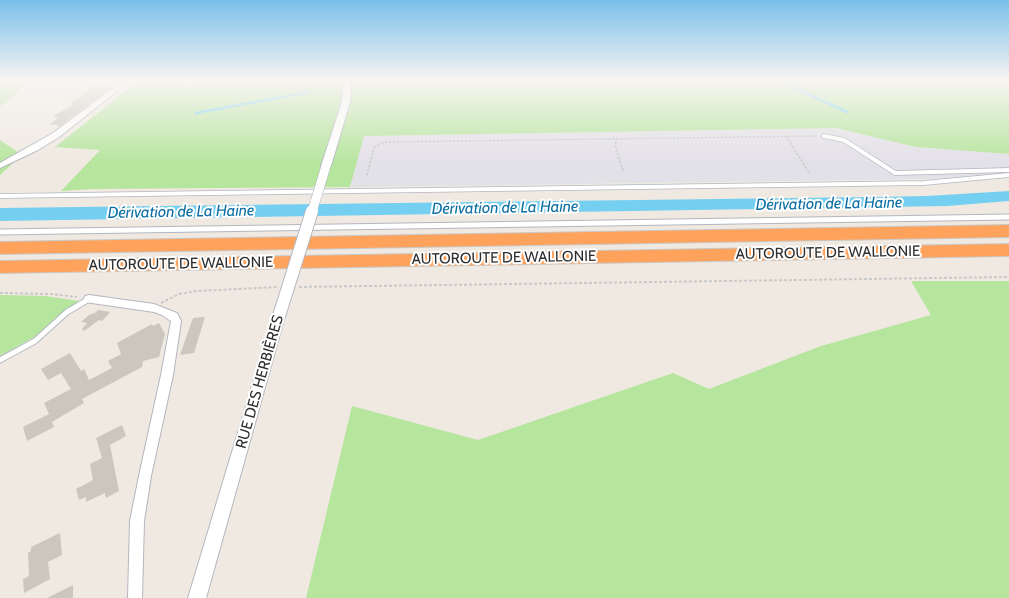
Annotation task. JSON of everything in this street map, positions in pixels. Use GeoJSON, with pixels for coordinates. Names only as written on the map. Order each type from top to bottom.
{"type":"FeatureCollection","features":[{"type":"Feature","properties":{"kind":"highway","name":"AUTOROUTE DE WALLONIE"},"geometry":{"type":"LineString","coordinates":[[0,248],[1009,232]]}},
{"type":"Feature","properties":{"kind":"highway","name":"AUTOROUTE DE WALLONIE"},"geometry":{"type":"LineString","coordinates":[[0,267],[1009,250]]}},
{"type":"Feature","properties":{"kind":"street"},"geometry":{"type":"LineString","coordinates":[[0,166],[56,135],[90,109]]}},
{"type":"Feature","properties":{"kind":"street","name":"RUE DES HERBIÈRES"},"geometry":{"type":"LineString","coordinates":[[197,598],[280,316],[344,109]]}},
{"type":"Feature","properties":{"kind":"street"},"geometry":{"type":"LineString","coordinates":[[89,299],[154,308],[166,312],[176,321],[168,375],[145,476],[138,521],[135,598]]}},
{"type":"Feature","properties":{"kind":"lane"},"geometry":{"type":"LineString","coordinates":[[824,136],[844,140],[895,173],[1009,170]]}},
{"type":"Feature","properties":{"kind":"lane"},"geometry":{"type":"LineString","coordinates":[[0,196],[924,183],[1009,175]]}},
{"type":"Feature","properties":{"kind":"lane"},"geometry":{"type":"LineString","coordinates":[[0,232],[822,221],[1009,217]]}},
{"type":"Feature","properties":{"kind":"lane"},"geometry":{"type":"LineString","coordinates":[[0,360],[34,341],[67,312],[89,299]]}},
{"type":"Feature","properties":{"kind":"path"},"geometry":{"type":"LineString","coordinates":[[786,136],[810,174]]}},
{"type":"Feature","properties":{"kind":"path"},"geometry":{"type":"LineString","coordinates":[[366,175],[374,148],[382,143],[618,138],[824,136]]}},
{"type":"Feature","properties":{"kind":"path"},"geometry":{"type":"LineString","coordinates":[[618,138],[615,145],[623,171]]}},
{"type":"Feature","properties":{"kind":"path"},"geometry":{"type":"LineString","coordinates":[[297,287],[1009,277]]}},
{"type":"Feature","properties":{"kind":"path"},"geometry":{"type":"LineString","coordinates":[[154,308],[179,294],[197,291],[281,287]]}},
{"type":"Feature","properties":{"kind":"path"},"geometry":{"type":"LineString","coordinates":[[0,293],[51,294],[89,299]]}},
{"type":"Feature","properties":{"kind":"shaded area"},"geometry":{"type":"Polygon","coordinates":[[[836,128],[916,147],[1009,154],[1009,172],[983,176],[923,179],[350,187],[363,136],[836,128]]]}},
{"type":"Feature","properties":{"kind":"green space"},"geometry":{"type":"Polygon","coordinates":[[[103,109],[1009,109],[1009,154],[916,147],[836,128],[364,136],[350,187],[92,189],[61,191],[100,150],[55,147],[103,109]]]}},
{"type":"Feature","properties":{"kind":"green space"},"geometry":{"type":"Polygon","coordinates":[[[0,140],[22,155],[0,175],[0,140]]]}},
{"type":"Feature","properties":{"kind":"green space"},"geometry":{"type":"Polygon","coordinates":[[[911,281],[1009,281],[1009,598],[306,598],[352,406],[478,440],[673,373],[709,389],[821,346],[931,315],[911,281]]]}},
{"type":"Feature","properties":{"kind":"green space"},"geometry":{"type":"Polygon","coordinates":[[[0,295],[45,296],[79,301],[38,335],[0,356],[0,295]]]}},
{"type":"Feature","properties":{"kind":"water","name":"Dérivation de La Haine"},"geometry":{"type":"Polygon","coordinates":[[[1009,191],[1009,201],[947,206],[0,221],[0,208],[876,197],[927,196],[1009,191]]]}},
{"type":"Feature","properties":{"kind":"building"},"geometry":{"type":"Polygon","coordinates":[[[65,109],[83,109],[60,126],[50,124],[58,118],[53,116],[65,109]]]}},
{"type":"Feature","properties":{"kind":"building"},"geometry":{"type":"Polygon","coordinates":[[[98,310],[110,312],[102,321],[99,320],[84,331],[82,329],[87,323],[81,322],[98,310]]]}},
{"type":"Feature","properties":{"kind":"building"},"geometry":{"type":"Polygon","coordinates":[[[205,317],[194,353],[180,355],[193,318],[205,317]]]}},
{"type":"Feature","properties":{"kind":"building"},"geometry":{"type":"Polygon","coordinates":[[[159,323],[165,334],[159,357],[143,361],[142,367],[82,399],[84,403],[52,422],[54,427],[27,441],[23,427],[49,414],[44,403],[71,389],[61,373],[48,380],[41,369],[70,353],[81,371],[84,369],[89,380],[112,368],[108,361],[121,354],[117,343],[152,324],[153,326],[159,323]]]}},
{"type":"Feature","properties":{"kind":"building"},"geometry":{"type":"Polygon","coordinates":[[[122,425],[126,436],[110,445],[119,491],[106,498],[105,493],[86,502],[86,497],[79,500],[76,489],[93,480],[90,464],[102,458],[96,438],[122,425]]]}},
{"type":"Feature","properties":{"kind":"building"},"geometry":{"type":"Polygon","coordinates":[[[60,533],[62,555],[48,562],[50,579],[24,593],[23,579],[29,576],[28,553],[31,551],[31,547],[60,533]]]}},
{"type":"Feature","properties":{"kind":"building"},"geometry":{"type":"Polygon","coordinates":[[[73,585],[73,598],[47,598],[73,585]]]}},
{"type":"Feature","properties":{"kind":"waterway"},"geometry":{"type":"LineString","coordinates":[[196,113],[218,109]]}},
{"type":"Feature","properties":{"kind":"waterway"},"geometry":{"type":"LineString","coordinates":[[840,109],[847,112]]}}]}
